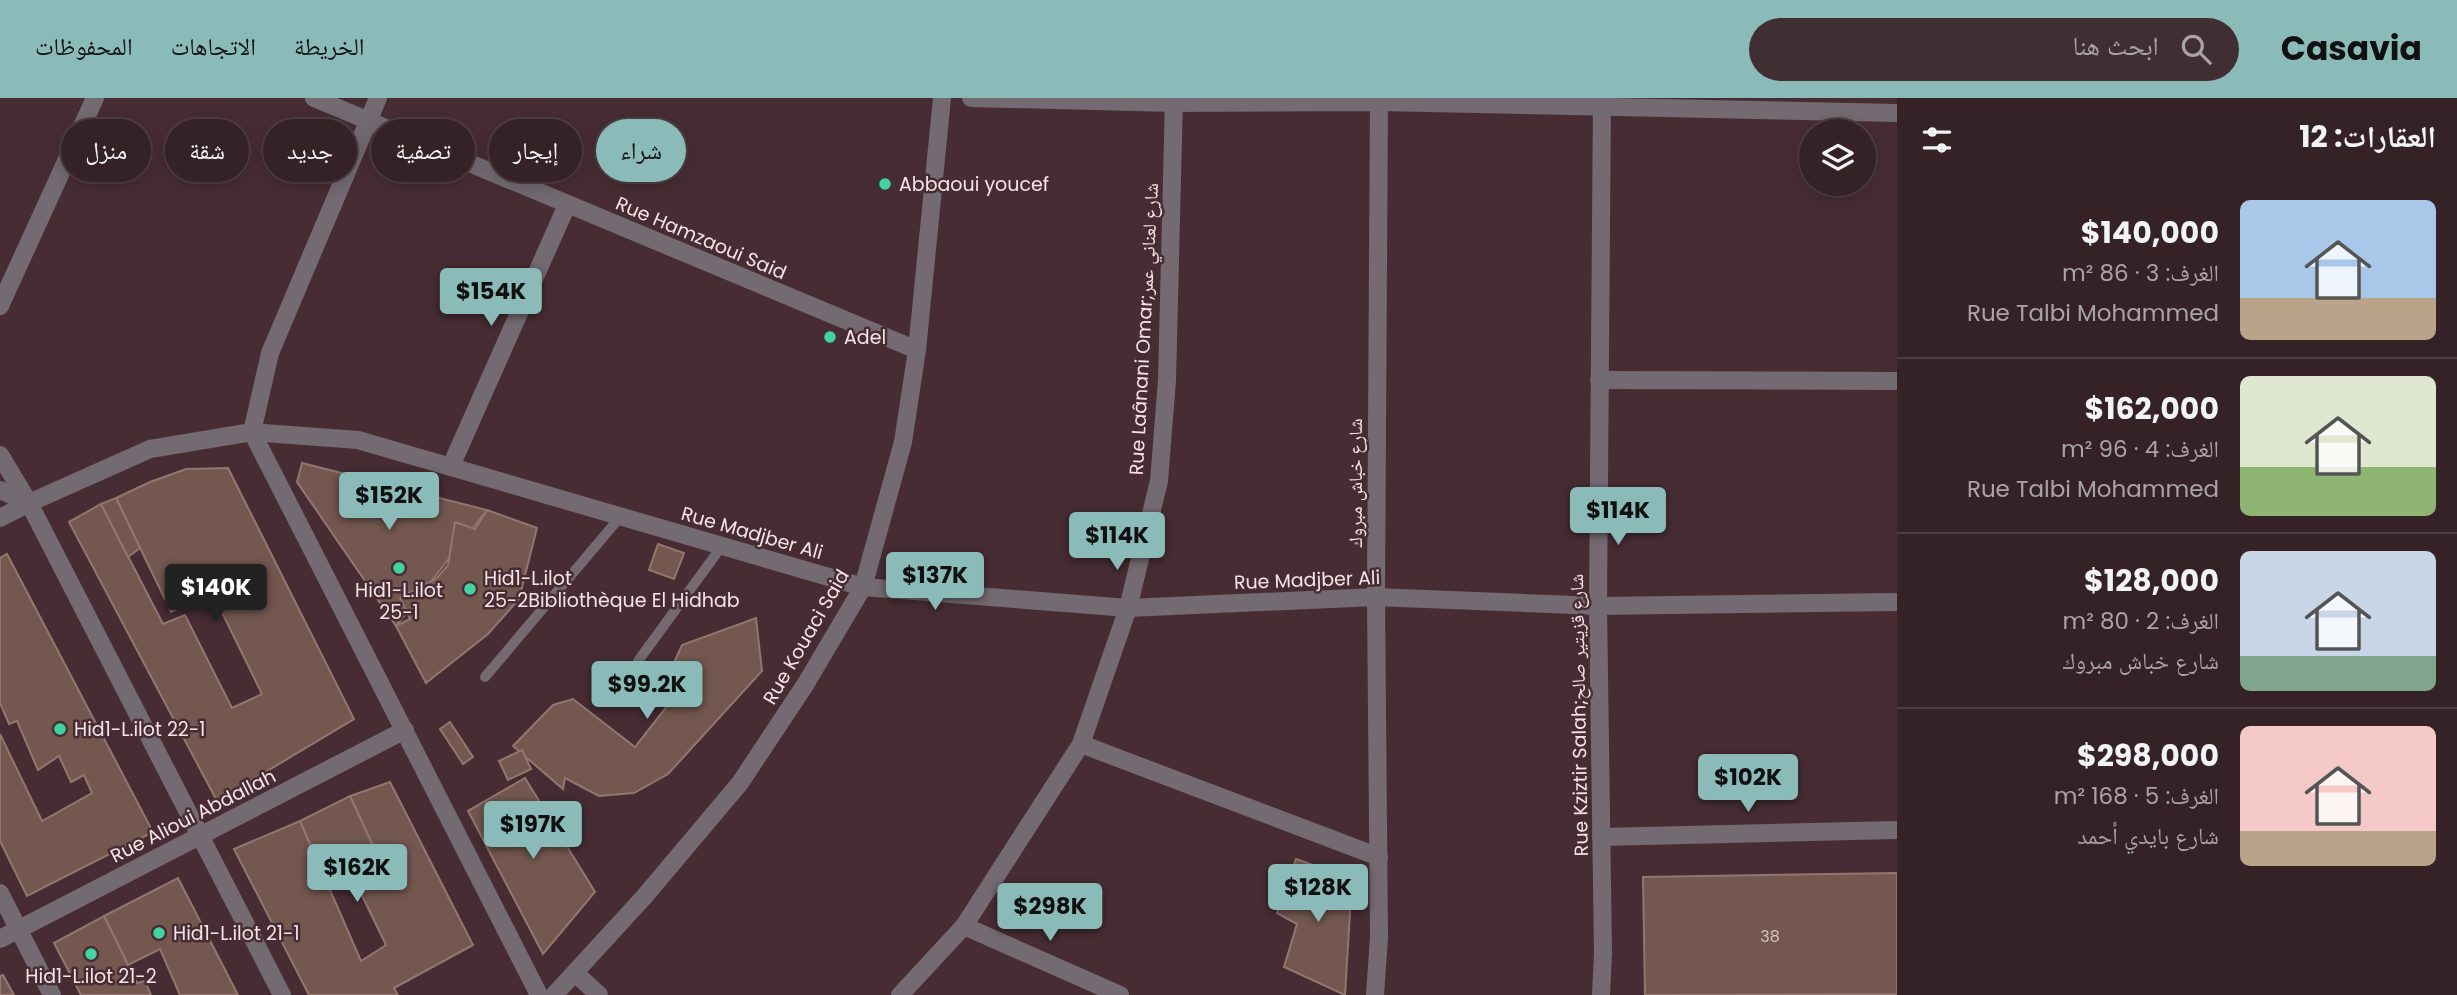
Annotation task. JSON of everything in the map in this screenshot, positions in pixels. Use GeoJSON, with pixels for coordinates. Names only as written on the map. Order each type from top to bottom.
{"type":"FeatureCollection","features":[{"type":"Feature","properties":{"kind":"street"},"geometry":{"type":"LineString","coordinates":[[0,306],[95,98]]}},
{"type":"Feature","properties":{"kind":"street","name":"Rue Hamzaoui Said"},"geometry":{"type":"LineString","coordinates":[[314,98],[917,350]]}},
{"type":"Feature","properties":{"kind":"street"},"geometry":{"type":"LineString","coordinates":[[377,98],[270,353],[252,432],[539,995]]}},
{"type":"Feature","properties":{"kind":"street","name":"Rue Kouaci Said"},"geometry":{"type":"LineString","coordinates":[[554,995],[644,897],[740,783],[805,685],[863,587],[903,442],[917,350],[942,98]]}},
{"type":"Feature","properties":{"kind":"street"},"geometry":{"type":"LineString","coordinates":[[971,98],[1602,102],[1897,113]]}},
{"type":"Feature","properties":{"kind":"street","name":"Rue Laânani Omar;شارع لعناني عمر"},"geometry":{"type":"LineString","coordinates":[[900,995],[964,926],[1081,744],[1128,608],[1159,481],[1167,380],[1174,100]]}},
{"type":"Feature","properties":{"kind":"street","name":"شارع خباش مبروك"},"geometry":{"type":"LineString","coordinates":[[1375,995],[1379,937],[1376,597],[1379,100]]}},
{"type":"Feature","properties":{"kind":"street","name":"Rue Kziztir Salah;شارع قزيتير صالح"},"geometry":{"type":"LineString","coordinates":[[1601,995],[1603,953],[1598,606],[1602,102]]}},
{"type":"Feature","properties":{"kind":"street"},"geometry":{"type":"LineString","coordinates":[[450,466],[568,205]]}},
{"type":"Feature","properties":{"kind":"street"},"geometry":{"type":"LineString","coordinates":[[1600,380],[1897,381]]}},
{"type":"Feature","properties":{"kind":"street","name":"Rue Madjber Ali"},"geometry":{"type":"LineString","coordinates":[[0,518],[29,502],[150,449],[252,432],[358,440],[863,587],[1128,608],[1376,597],[1598,606],[1897,602]]}},
{"type":"Feature","properties":{"kind":"street"},"geometry":{"type":"LineString","coordinates":[[0,455],[29,502],[282,995]]}},
{"type":"Feature","properties":{"kind":"street"},"geometry":{"type":"LineString","coordinates":[[0,490],[29,502]]}},
{"type":"Feature","properties":{"kind":"street","name":"Rue Alioui Abdallah"},"geometry":{"type":"LineString","coordinates":[[0,939],[405,730]]}},
{"type":"Feature","properties":{"kind":"street"},"geometry":{"type":"LineString","coordinates":[[1081,744],[1378,857]]}},
{"type":"Feature","properties":{"kind":"street"},"geometry":{"type":"LineString","coordinates":[[1601,837],[1897,830]]}},
{"type":"Feature","properties":{"kind":"street"},"geometry":{"type":"LineString","coordinates":[[0,893],[52,995]]}},
{"type":"Feature","properties":{"kind":"street"},"geometry":{"type":"LineString","coordinates":[[964,926],[1120,995]]}},
{"type":"Feature","properties":{"kind":"street"},"geometry":{"type":"LineString","coordinates":[[575,972],[600,995]]}},
{"type":"Feature","properties":{"kind":"lane"},"geometry":{"type":"LineString","coordinates":[[485,677],[621,516]]}},
{"type":"Feature","properties":{"kind":"lane"},"geometry":{"type":"LineString","coordinates":[[638,660],[722,546]]}},
{"type":"Feature","properties":{"kind":"building","name":"Hid1-L.ilot 25-1"},"geometry":{"type":"Polygon","coordinates":[[[302,463],[487,510],[396,626],[297,482],[302,463]]]}},
{"type":"Feature","properties":{"kind":"building"},"geometry":{"type":"Polygon","coordinates":[[[228,468],[354,719],[217,801],[69,522],[101,504],[163,624],[185,615],[232,708],[262,694],[212,592],[171,612],[116,498],[186,469],[228,468]]]}},
{"type":"Feature","properties":{"kind":"building"},"geometry":{"type":"Polygon","coordinates":[[[116,498],[140,548],[128,557],[101,504],[116,498]]]}},
{"type":"Feature","properties":{"kind":"building","name":"Hid1-L.ilot 25-2Bibliothèque El Hidhab"},"geometry":{"type":"Polygon","coordinates":[[[487,510],[537,528],[519,599],[488,634],[426,683],[396,626],[410,619],[400,598],[436,579],[448,565],[455,522],[475,529],[487,510]]]}},
{"type":"Feature","properties":{"kind":"building"},"geometry":{"type":"Polygon","coordinates":[[[658,544],[684,553],[674,579],[649,570],[658,544]]]}},
{"type":"Feature","properties":{"kind":"building","name":"Hid1-L.ilot 22-1"},"geometry":{"type":"Polygon","coordinates":[[[7,554],[153,832],[27,896],[0,841],[0,734],[42,821],[92,793],[84,775],[71,782],[59,756],[38,770],[17,721],[9,724],[0,703],[0,558],[7,554]]]}},
{"type":"Feature","properties":{"kind":"building"},"geometry":{"type":"Polygon","coordinates":[[[756,618],[762,671],[668,774],[634,793],[599,796],[565,778],[563,789],[513,746],[553,705],[573,699],[635,747],[692,674],[673,665],[682,645],[756,618]]]}},
{"type":"Feature","properties":{"kind":"building"},"geometry":{"type":"Polygon","coordinates":[[[450,722],[473,757],[463,764],[440,729],[450,722]]]}},
{"type":"Feature","properties":{"kind":"building"},"geometry":{"type":"Polygon","coordinates":[[[522,750],[531,769],[508,780],[499,761],[522,750]]]}},
{"type":"Feature","properties":{"kind":"building"},"geometry":{"type":"Polygon","coordinates":[[[525,778],[595,892],[543,954],[468,811],[525,778]]]}},
{"type":"Feature","properties":{"kind":"building"},"geometry":{"type":"Polygon","coordinates":[[[390,782],[473,945],[394,988],[398,995],[309,995],[234,849],[300,821],[361,961],[386,945],[355,881],[384,869],[350,796],[390,782]]]}},
{"type":"Feature","properties":{"kind":"building"},"geometry":{"type":"Polygon","coordinates":[[[350,796],[373,846],[320,867],[300,821],[350,796]]]}},
{"type":"Feature","properties":{"kind":"building"},"geometry":{"type":"Polygon","coordinates":[[[1296,859],[1352,879],[1345,995],[1284,967],[1297,924],[1277,913],[1296,859]]]}},
{"type":"Feature","properties":{"kind":"building"},"geometry":{"type":"Polygon","coordinates":[[[1897,873],[1897,994],[1645,995],[1643,877],[1897,873]]]}},
{"type":"Feature","properties":{"kind":"building","name":"Hid1-L.ilot 21-1"},"geometry":{"type":"Polygon","coordinates":[[[178,878],[238,995],[180,995],[160,949],[128,965],[104,916],[178,878]]]}},
{"type":"Feature","properties":{"kind":"building","name":"Hid1-L.ilot 21-2"},"geometry":{"type":"Polygon","coordinates":[[[104,916],[137,983],[145,981],[151,995],[81,995],[54,943],[104,916]]]}},
{"type":"Feature","properties":{"kind":"building"},"geometry":{"type":"Polygon","coordinates":[[[3,975],[14,995],[0,995],[0,976],[3,975]]]}},
{"type":"Feature","properties":{"kind":"place","name":"Abbaoui youcef"},"geometry":{"type":"Point","coordinates":[885,184]}},
{"type":"Feature","properties":{"kind":"place","name":"Adel"},"geometry":{"type":"Point","coordinates":[830,337]}},
{"type":"Feature","properties":{"kind":"place","name":"Hid1-L.ilot 25-1"},"geometry":{"type":"Point","coordinates":[399,568]}},
{"type":"Feature","properties":{"kind":"place","name":"Hid1-L.ilot 25-2Bibliothèque El Hidhab"},"geometry":{"type":"Point","coordinates":[470,589]}},
{"type":"Feature","properties":{"kind":"place","name":"Hid1-L.ilot 22-1"},"geometry":{"type":"Point","coordinates":[60,729]}},
{"type":"Feature","properties":{"kind":"place","name":"Hid1-L.ilot 21-1"},"geometry":{"type":"Point","coordinates":[159,933]}},
{"type":"Feature","properties":{"kind":"place","name":"Hid1-L.ilot 21-2"},"geometry":{"type":"Point","coordinates":[91,954]}}]}
